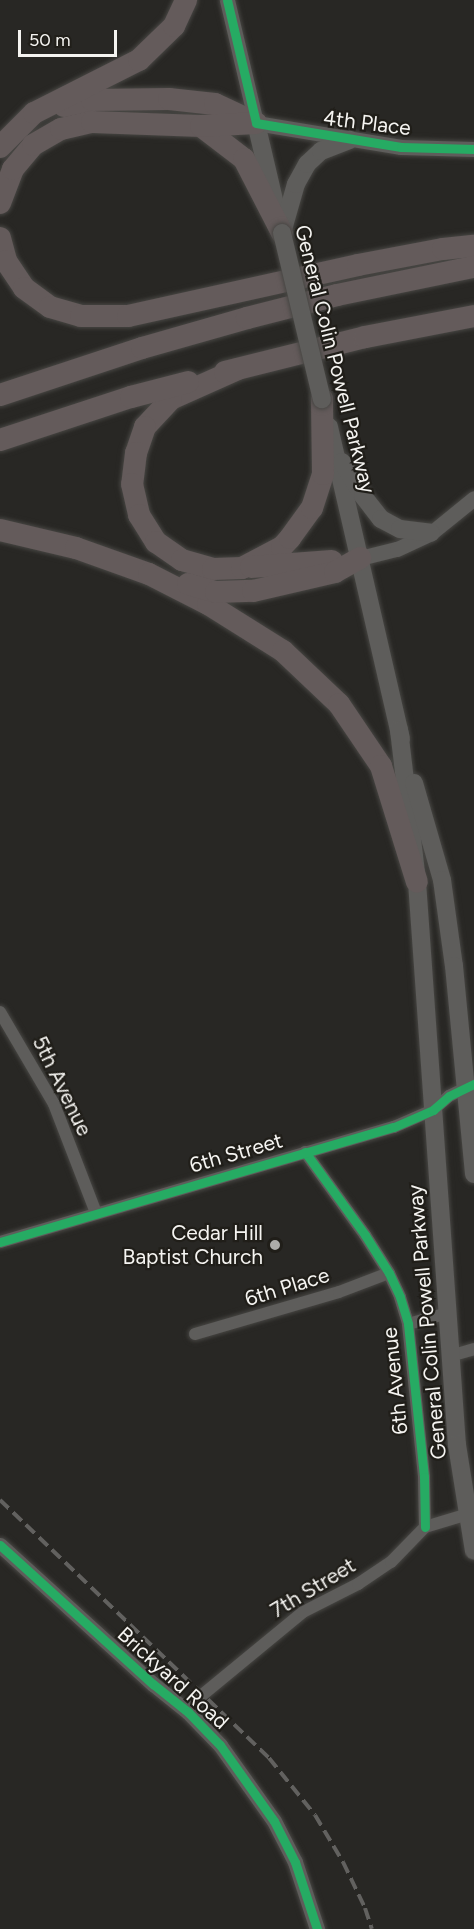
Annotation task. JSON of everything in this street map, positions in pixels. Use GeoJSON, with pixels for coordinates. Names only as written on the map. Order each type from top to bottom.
{"type":"FeatureCollection","features":[{"type":"Feature","properties":{"kind":"highway"},"geometry":{"type":"LineString","coordinates":[[0,147],[34,112],[139,60],[174,26],[186,0]]}},
{"type":"Feature","properties":{"kind":"highway"},"geometry":{"type":"LineString","coordinates":[[34,112],[92,100],[169,99],[215,104],[256,123]]}},
{"type":"Feature","properties":{"kind":"highway"},"geometry":{"type":"LineString","coordinates":[[0,203],[13,169],[33,145],[61,129],[92,122],[201,126],[256,123]]}},
{"type":"Feature","properties":{"kind":"highway"},"geometry":{"type":"LineString","coordinates":[[201,126],[244,159],[282,233]]}},
{"type":"Feature","properties":{"kind":"highway"},"geometry":{"type":"LineString","coordinates":[[0,238],[6,261],[24,288],[50,306],[81,316],[128,316],[358,265],[443,249],[474,246]]}},
{"type":"Feature","properties":{"kind":"highway"},"geometry":{"type":"LineString","coordinates":[[0,395],[120,355],[247,318],[337,295],[474,267]]}},
{"type":"Feature","properties":{"kind":"highway"},"geometry":{"type":"LineString","coordinates":[[0,440],[131,397],[238,369],[365,337],[474,316]]}},
{"type":"Feature","properties":{"kind":"highway"},"geometry":{"type":"LineString","coordinates":[[238,369],[171,399],[145,427],[136,453],[132,484],[139,515],[156,542],[182,560],[213,569],[360,558]]}},
{"type":"Feature","properties":{"kind":"highway"},"geometry":{"type":"LineString","coordinates":[[242,568],[282,547],[312,508],[323,474],[322,399]]}},
{"type":"Feature","properties":{"kind":"highway"},"geometry":{"type":"LineString","coordinates":[[0,530],[76,548],[148,574],[216,592],[253,591],[335,572],[360,558]]}},
{"type":"Feature","properties":{"kind":"highway"},"geometry":{"type":"LineString","coordinates":[[148,574],[208,604],[283,651],[339,705],[381,766],[417,882]]}},
{"type":"Feature","properties":{"kind":"main road","name":"General Colin Powell Parkway"},"geometry":{"type":"LineString","coordinates":[[256,123],[399,730],[442,880],[470,1085],[474,1174]]}},
{"type":"Feature","properties":{"kind":"main road"},"geometry":{"type":"LineString","coordinates":[[282,233],[296,184],[307,164],[321,152],[350,140]]}},
{"type":"Feature","properties":{"kind":"main road"},"geometry":{"type":"LineString","coordinates":[[334,448],[363,496],[381,519],[400,529],[430,533]]}},
{"type":"Feature","properties":{"kind":"main road","name":"General Colin Powell Parkway"},"geometry":{"type":"LineString","coordinates":[[399,730],[417,882],[457,1445],[474,1551]]}},
{"type":"Feature","properties":{"kind":"street","name":"General Colin Powell Parkway"},"geometry":{"type":"LineString","coordinates":[[227,0],[256,123]]}},
{"type":"Feature","properties":{"kind":"street","name":"4th Place"},"geometry":{"type":"LineString","coordinates":[[256,123],[401,147],[474,149]]}},
{"type":"Feature","properties":{"kind":"street"},"geometry":{"type":"LineString","coordinates":[[360,558],[397,549],[430,533],[474,498]]}},
{"type":"Feature","properties":{"kind":"street","name":"5th Avenue"},"geometry":{"type":"LineString","coordinates":[[0,1012],[54,1104],[96,1214]]}},
{"type":"Feature","properties":{"kind":"street","name":"6th Street"},"geometry":{"type":"LineString","coordinates":[[0,1242],[394,1127],[433,1110],[449,1096],[470,1085]]}},
{"type":"Feature","properties":{"kind":"street","name":"6th Avenue"},"geometry":{"type":"LineString","coordinates":[[305,1152],[389,1273],[408,1324],[424,1477],[425,1527]]}},
{"type":"Feature","properties":{"kind":"street","name":"6th Place"},"geometry":{"type":"LineString","coordinates":[[195,1334],[339,1292],[389,1273]]}},
{"type":"Feature","properties":{"kind":"street"},"geometry":{"type":"LineString","coordinates":[[408,1324],[448,1312]]}},
{"type":"Feature","properties":{"kind":"street"},"geometry":{"type":"LineString","coordinates":[[450,1356],[474,1349]]}},
{"type":"Feature","properties":{"kind":"street","name":"7th Street"},"geometry":{"type":"LineString","coordinates":[[188,1712],[201,1696],[284,1626],[330,1597],[358,1584],[391,1562],[425,1527],[468,1514]]}},
{"type":"Feature","properties":{"kind":"street","name":"Brickyard Road"},"geometry":{"type":"LineString","coordinates":[[0,1545],[153,1684],[188,1712],[220,1745],[273,1821],[295,1862],[317,1929]]}},
{"type":"Feature","properties":{"kind":"railway"},"geometry":{"type":"LineString","coordinates":[[0,1500],[269,1758],[315,1815],[343,1862],[365,1908],[372,1929]]}},
{"type":"Feature","properties":{"kind":"cycle path"},"geometry":{"type":"LineString","coordinates":[[227,0],[256,123],[401,147],[474,149]]}},
{"type":"Feature","properties":{"kind":"cycle path"},"geometry":{"type":"LineString","coordinates":[[0,1242],[394,1127],[433,1110],[449,1096],[474,1084]]}},
{"type":"Feature","properties":{"kind":"cycle path"},"geometry":{"type":"LineString","coordinates":[[305,1152],[365,1235],[389,1273],[400,1297],[408,1324],[424,1477],[425,1527]]}},
{"type":"Feature","properties":{"kind":"cycle path"},"geometry":{"type":"LineString","coordinates":[[0,1545],[153,1684],[188,1712],[220,1745],[274,1821],[295,1862],[317,1929]]}},
{"type":"Feature","properties":{"kind":"place","name":"Cedar Hill Baptist Church"},"geometry":{"type":"Point","coordinates":[275,1245]}}]}
